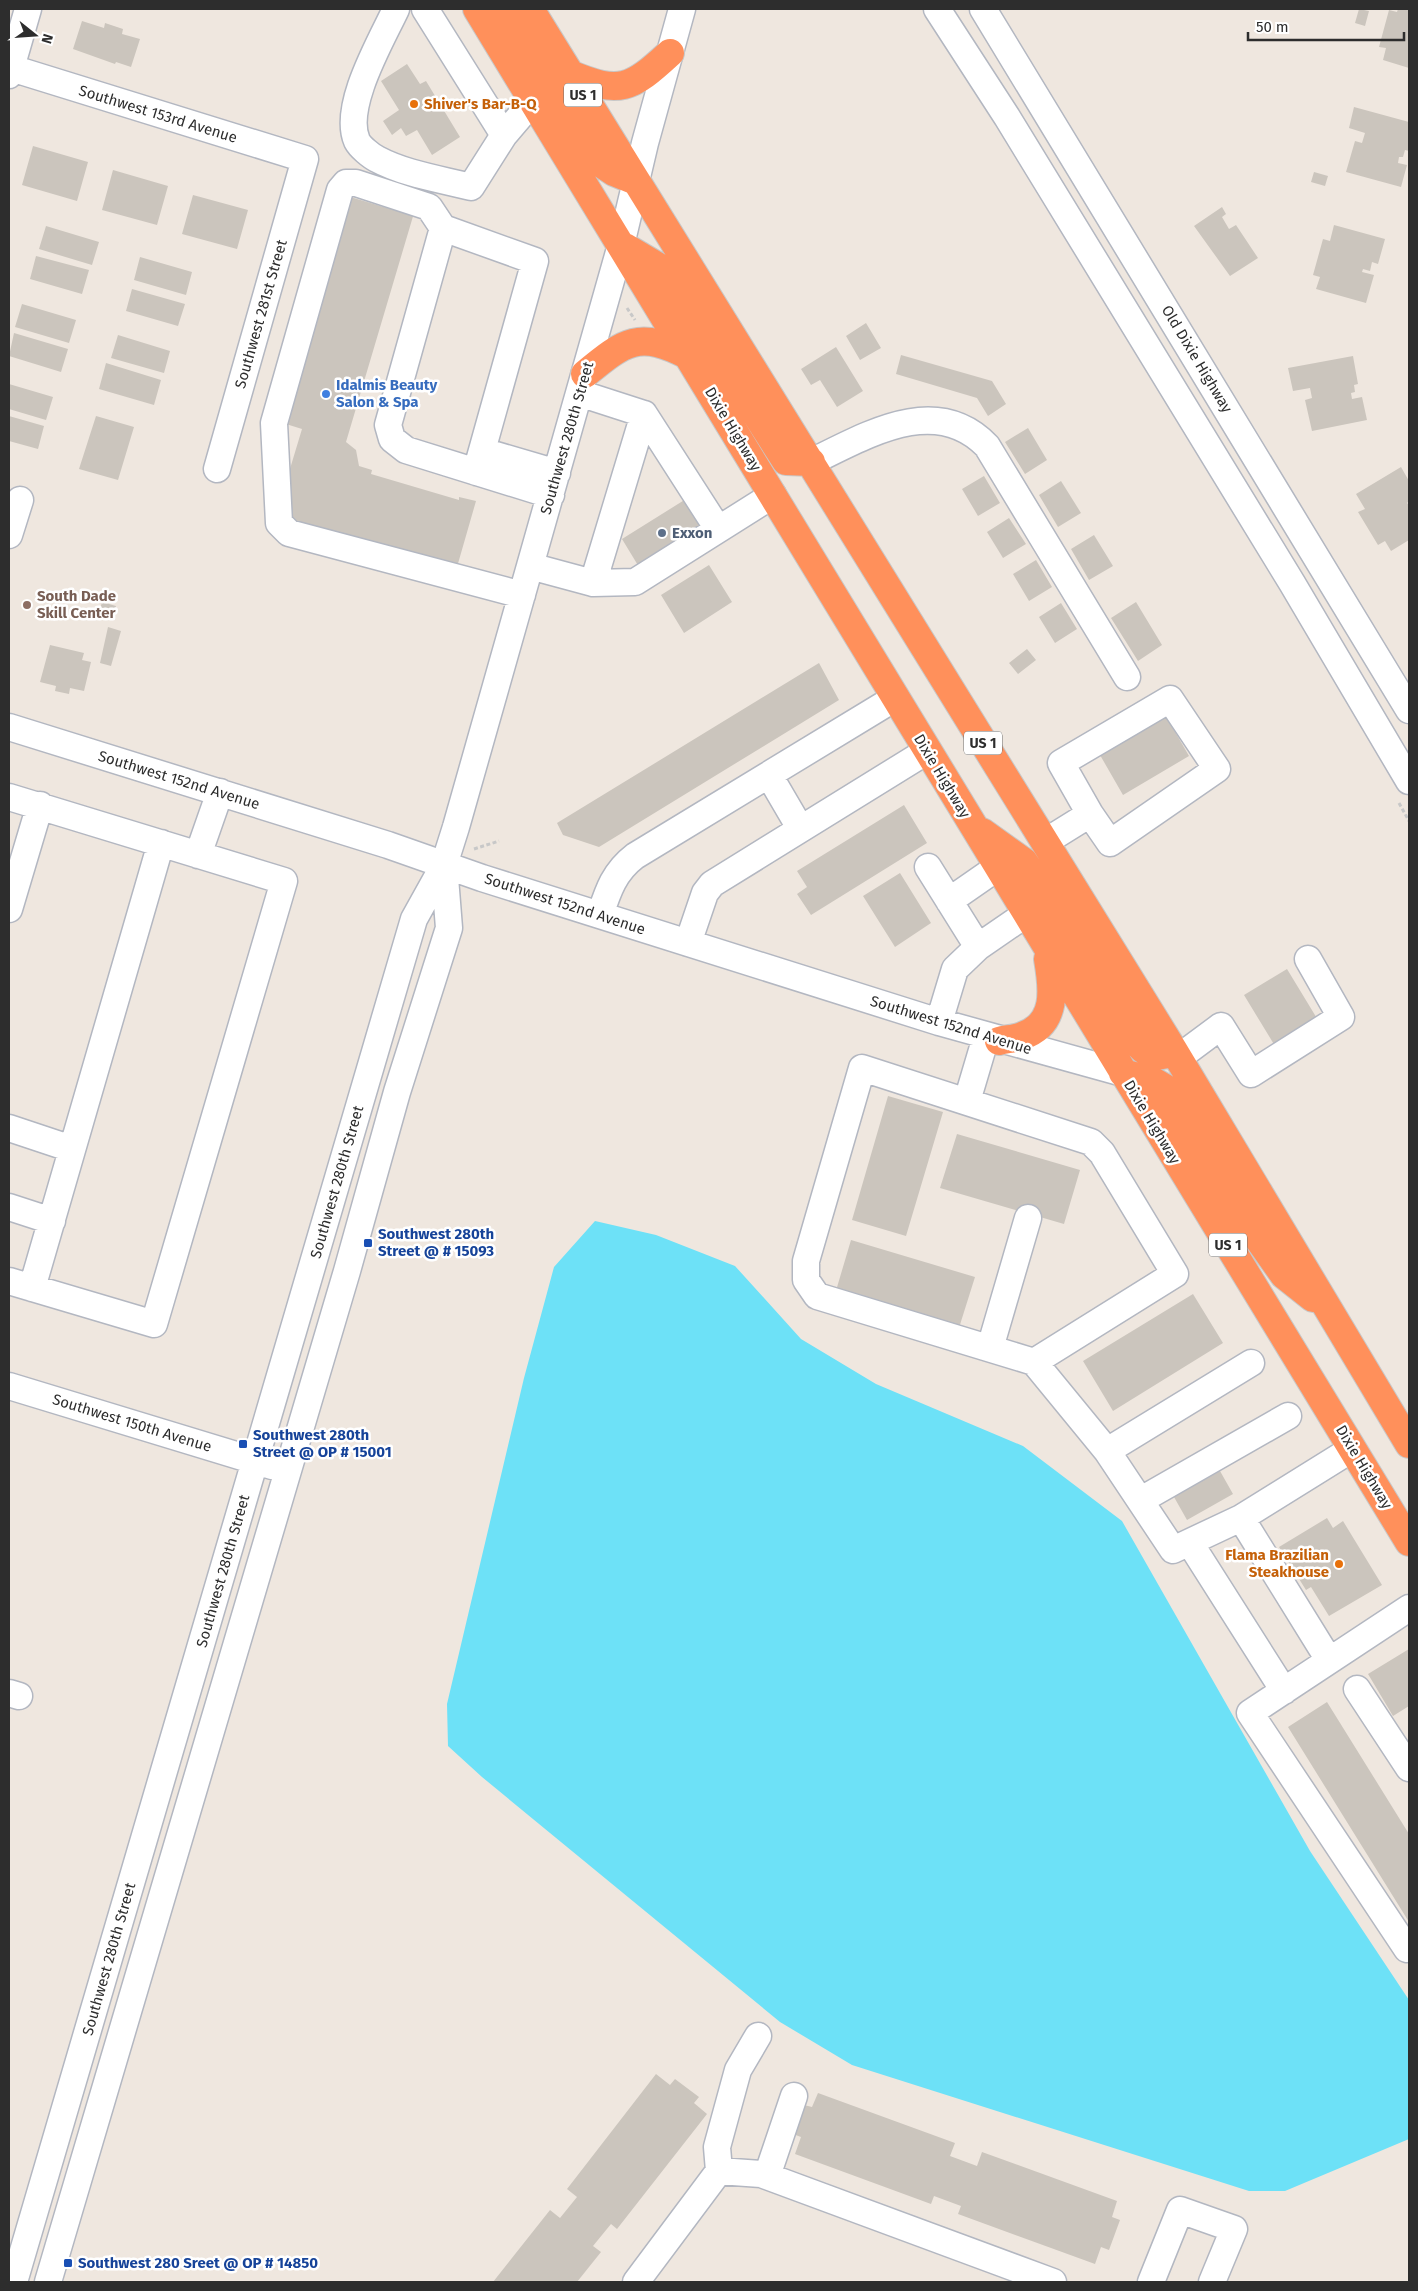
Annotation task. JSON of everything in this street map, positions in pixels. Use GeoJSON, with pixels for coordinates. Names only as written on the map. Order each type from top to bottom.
{"type":"FeatureCollection","features":[{"type":"Feature","properties":{"kind":"highway","name":"Dixie Highway"},"geometry":{"type":"LineString","coordinates":[[476,9],[689,356],[971,824],[1409,1542]]}},
{"type":"Feature","properties":{"kind":"highway"},"geometry":{"type":"LineString","coordinates":[[500,9],[581,142],[598,162],[614,172],[636,181]]}},
{"type":"Feature","properties":{"kind":"highway","name":"US 1"},"geometry":{"type":"LineString","coordinates":[[530,9],[1176,1055],[1409,1444]]}},
{"type":"Feature","properties":{"kind":"highway"},"geometry":{"type":"LineString","coordinates":[[570,74],[592,83],[622,86],[635,83],[670,53]]}},
{"type":"Feature","properties":{"kind":"highway"},"geometry":{"type":"LineString","coordinates":[[621,245],[657,266],[668,276],[786,461],[811,462]]}},
{"type":"Feature","properties":{"kind":"highway"},"geometry":{"type":"LineString","coordinates":[[582,384],[612,352],[633,342],[646,340],[659,342],[689,356]]}},
{"type":"Feature","properties":{"kind":"highway"},"geometry":{"type":"LineString","coordinates":[[971,824],[1024,862],[1062,918],[1136,1042],[1149,1055],[1161,1057],[1176,1055]]}},
{"type":"Feature","properties":{"kind":"highway"},"geometry":{"type":"LineString","coordinates":[[993,1039],[1022,1036],[1036,1028],[1045,1018],[1053,990],[1046,947]]}},
{"type":"Feature","properties":{"kind":"highway"},"geometry":{"type":"LineString","coordinates":[[1123,1073],[1153,1081],[1165,1088],[1252,1230],[1284,1275],[1326,1308]]}},
{"type":"Feature","properties":{"kind":"street"},"geometry":{"type":"LineString","coordinates":[[10,71],[28,9]]}},
{"type":"Feature","properties":{"kind":"street"},"geometry":{"type":"LineString","coordinates":[[396,9],[358,93],[353,123],[357,142],[375,158],[404,170],[472,187],[504,135],[533,101]]}},
{"type":"Feature","properties":{"kind":"street"},"geometry":{"type":"LineString","coordinates":[[425,9],[504,135]]}},
{"type":"Feature","properties":{"kind":"street","name":"Southwest 280th Street"},"geometry":{"type":"LineString","coordinates":[[18,2282],[83,2049],[414,919],[444,864],[621,245],[682,9]]}},
{"type":"Feature","properties":{"kind":"street"},"geometry":{"type":"LineString","coordinates":[[937,9],[1205,441],[1409,781]]}},
{"type":"Feature","properties":{"kind":"street","name":"Old Dixie Highway"},"geometry":{"type":"LineString","coordinates":[[983,9],[1409,710]]}},
{"type":"Feature","properties":{"kind":"street","name":"Southwest 153rd Avenue"},"geometry":{"type":"LineString","coordinates":[[10,71],[304,160]]}},
{"type":"Feature","properties":{"kind":"street","name":"Southwest 281st Street"},"geometry":{"type":"LineString","coordinates":[[217,469],[304,160]]}},
{"type":"Feature","properties":{"kind":"street"},"geometry":{"type":"LineString","coordinates":[[479,462],[535,261],[443,228],[429,207],[351,182],[346,183],[340,190],[274,423],[279,523],[289,533],[522,595]]}},
{"type":"Feature","properties":{"kind":"street"},"geometry":{"type":"LineString","coordinates":[[443,228],[388,425],[392,439],[406,450],[479,462],[554,484]]}},
{"type":"Feature","properties":{"kind":"street"},"geometry":{"type":"LineString","coordinates":[[582,384],[644,414],[718,529]]}},
{"type":"Feature","properties":{"kind":"street"},"geometry":{"type":"LineString","coordinates":[[593,584],[644,414]]}},
{"type":"Feature","properties":{"kind":"street"},"geometry":{"type":"LineString","coordinates":[[811,462],[867,435],[906,421],[930,421],[953,425],[978,437],[986,446],[1127,677]]}},
{"type":"Feature","properties":{"kind":"street"},"geometry":{"type":"LineString","coordinates":[[530,566],[593,584],[635,582],[773,495]]}},
{"type":"Feature","properties":{"kind":"street"},"geometry":{"type":"LineString","coordinates":[[9,535],[20,500]]}},
{"type":"Feature","properties":{"kind":"street"},"geometry":{"type":"LineString","coordinates":[[600,915],[610,886],[626,863],[895,698]]}},
{"type":"Feature","properties":{"kind":"street"},"geometry":{"type":"LineString","coordinates":[[1170,699],[1217,770],[1110,843],[1090,814],[1061,763],[1170,699]]}},
{"type":"Feature","properties":{"kind":"street","name":"Southwest 152nd Avenue"},"geometry":{"type":"LineString","coordinates":[[9,728],[220,792],[600,915],[993,1039],[1123,1073]]}},
{"type":"Feature","properties":{"kind":"street"},"geometry":{"type":"LineString","coordinates":[[688,943],[704,893],[712,884],[800,828],[928,751]]}},
{"type":"Feature","properties":{"kind":"street"},"geometry":{"type":"LineString","coordinates":[[769,774],[800,828]]}},
{"type":"Feature","properties":{"kind":"street"},"geometry":{"type":"LineString","coordinates":[[198,854],[220,792]]}},
{"type":"Feature","properties":{"kind":"street"},"geometry":{"type":"LineString","coordinates":[[9,797],[40,805],[284,881],[154,1324],[21,1284],[52,1221],[161,843]]}},
{"type":"Feature","properties":{"kind":"street"},"geometry":{"type":"LineString","coordinates":[[9,909],[40,805]]}},
{"type":"Feature","properties":{"kind":"street"},"geometry":{"type":"LineString","coordinates":[[1045,842],[1090,814]]}},
{"type":"Feature","properties":{"kind":"street","name":"Southwest 280th Street"},"geometry":{"type":"LineString","coordinates":[[48,2282],[347,1271],[397,1092],[449,928],[444,864]]}},
{"type":"Feature","properties":{"kind":"street"},"geometry":{"type":"LineString","coordinates":[[928,867],[978,947]]}},
{"type":"Feature","properties":{"kind":"street"},"geometry":{"type":"LineString","coordinates":[[949,901],[998,867]]}},
{"type":"Feature","properties":{"kind":"street"},"geometry":{"type":"LineString","coordinates":[[939,1022],[955,969],[978,947],[1026,914]]}},
{"type":"Feature","properties":{"kind":"street"},"geometry":{"type":"LineString","coordinates":[[1176,1055],[1221,1026],[1251,1074],[1341,1018],[1308,959]]}},
{"type":"Feature","properties":{"kind":"street"},"geometry":{"type":"LineString","coordinates":[[967,1101],[993,1039]]}},
{"type":"Feature","properties":{"kind":"street"},"geometry":{"type":"LineString","coordinates":[[1034,1362],[1174,1274],[1102,1153],[1091,1142],[862,1068],[806,1261],[806,1280],[817,1296],[1034,1362],[1107,1451],[1173,1550],[1241,1518],[1352,1449]]}},
{"type":"Feature","properties":{"kind":"street"},"geometry":{"type":"LineString","coordinates":[[366,1084],[397,1092]]}},
{"type":"Feature","properties":{"kind":"street"},"geometry":{"type":"LineString","coordinates":[[9,1128],[72,1149]]}},
{"type":"Feature","properties":{"kind":"street"},"geometry":{"type":"LineString","coordinates":[[9,1207],[52,1221]]}},
{"type":"Feature","properties":{"kind":"street"},"geometry":{"type":"LineString","coordinates":[[990,1348],[1028,1218]]}},
{"type":"Feature","properties":{"kind":"street"},"geometry":{"type":"LineString","coordinates":[[314,1261],[347,1271]]}},
{"type":"Feature","properties":{"kind":"street"},"geometry":{"type":"LineString","coordinates":[[1107,1451],[1251,1363]]}},
{"type":"Feature","properties":{"kind":"street","name":"Southwest 150th Avenue"},"geometry":{"type":"LineString","coordinates":[[9,1386],[288,1470]]}},
{"type":"Feature","properties":{"kind":"street"},"geometry":{"type":"LineString","coordinates":[[1141,1500],[1288,1416]]}},
{"type":"Feature","properties":{"kind":"street"},"geometry":{"type":"LineString","coordinates":[[1241,1518],[1329,1660]]}},
{"type":"Feature","properties":{"kind":"street"},"geometry":{"type":"LineString","coordinates":[[1190,1543],[1284,1692]]}},
{"type":"Feature","properties":{"kind":"street"},"geometry":{"type":"LineString","coordinates":[[1409,1608],[1250,1713],[1407,1949],[1409,1947]]}},
{"type":"Feature","properties":{"kind":"street"},"geometry":{"type":"LineString","coordinates":[[1356,1689],[1406,1757]]}},
{"type":"Feature","properties":{"kind":"street"},"geometry":{"type":"LineString","coordinates":[[159,1790],[190,1797]]}},
{"type":"Feature","properties":{"kind":"street"},"geometry":{"type":"LineString","coordinates":[[636,2282],[719,2171],[717,2147],[738,2070],[758,2036]]}},
{"type":"Feature","properties":{"kind":"street"},"geometry":{"type":"LineString","coordinates":[[83,2049],[114,2056]]}},
{"type":"Feature","properties":{"kind":"street"},"geometry":{"type":"LineString","coordinates":[[768,2176],[794,2096]]}},
{"type":"Feature","properties":{"kind":"street"},"geometry":{"type":"LineString","coordinates":[[719,2171],[768,2176],[1053,2282]]}},
{"type":"Feature","properties":{"kind":"street"},"geometry":{"type":"LineString","coordinates":[[1151,2282],[1180,2210],[1234,2229],[1212,2282]]}},
{"type":"Feature","properties":{"kind":"path"},"geometry":{"type":"LineString","coordinates":[[474,849],[499,841]]}},
{"type":"Feature","properties":{"kind":"water"},"geometry":{"type":"Polygon","coordinates":[[[595,1221],[656,1235],[735,1266],[801,1339],[876,1384],[1023,1446],[1122,1521],[1310,1851],[1409,2000],[1409,2139],[1285,2191],[1249,2191],[852,2065],[780,2022],[482,1777],[448,1746],[447,1704],[524,1378],[554,1267],[595,1221]]]}},
{"type":"Feature","properties":{"kind":"building"},"geometry":{"type":"Polygon","coordinates":[[[1359,9],[1369,11],[1365,26],[1355,23],[1359,9]]]}},
{"type":"Feature","properties":{"kind":"building"},"geometry":{"type":"Polygon","coordinates":[[[1398,9],[1409,9],[1409,68],[1383,60],[1386,48],[1379,47],[1389,10],[1397,12],[1398,9]]]}},
{"type":"Feature","properties":{"kind":"building"},"geometry":{"type":"Polygon","coordinates":[[[82,21],[104,28],[105,23],[123,29],[122,34],[140,39],[131,67],[116,62],[115,64],[73,49],[82,21]]]}},
{"type":"Feature","properties":{"kind":"building"},"geometry":{"type":"Polygon","coordinates":[[[407,64],[420,84],[426,81],[460,137],[432,155],[417,130],[406,136],[401,128],[392,135],[383,121],[399,110],[381,81],[407,64]]]}},
{"type":"Feature","properties":{"kind":"building"},"geometry":{"type":"Polygon","coordinates":[[[1354,107],[1409,122],[1409,151],[1405,150],[1403,157],[1399,157],[1398,163],[1407,165],[1401,187],[1346,172],[1355,141],[1362,143],[1365,133],[1349,128],[1354,107]]]}},
{"type":"Feature","properties":{"kind":"building"},"geometry":{"type":"Polygon","coordinates":[[[33,146],[88,162],[77,201],[22,185],[33,146]]]}},
{"type":"Feature","properties":{"kind":"building"},"geometry":{"type":"Polygon","coordinates":[[[113,170],[168,186],[157,225],[102,210],[113,170]]]}},
{"type":"Feature","properties":{"kind":"building"},"geometry":{"type":"Polygon","coordinates":[[[1314,172],[1328,176],[1325,186],[1311,182],[1314,172]]]}},
{"type":"Feature","properties":{"kind":"building"},"geometry":{"type":"Polygon","coordinates":[[[193,195],[248,210],[237,249],[182,234],[193,195]]]}},
{"type":"Feature","properties":{"kind":"building"},"geometry":{"type":"Polygon","coordinates":[[[347,196],[397,211],[398,208],[414,213],[346,442],[356,450],[359,466],[372,470],[371,474],[459,500],[459,497],[476,501],[457,567],[289,519],[280,502],[302,429],[286,424],[347,196]]]}},
{"type":"Feature","properties":{"kind":"building"},"geometry":{"type":"Polygon","coordinates":[[[1222,207],[1226,214],[1222,217],[1229,229],[1236,225],[1258,258],[1230,276],[1194,226],[1222,207]]]}},
{"type":"Feature","properties":{"kind":"building"},"geometry":{"type":"Polygon","coordinates":[[[1334,225],[1385,239],[1378,264],[1372,262],[1370,271],[1363,269],[1362,272],[1374,275],[1366,303],[1316,289],[1320,277],[1313,275],[1323,239],[1330,241],[1334,225]]]}},
{"type":"Feature","properties":{"kind":"building"},"geometry":{"type":"Polygon","coordinates":[[[46,226],[99,242],[92,265],[39,249],[46,226]]]}},
{"type":"Feature","properties":{"kind":"building"},"geometry":{"type":"Polygon","coordinates":[[[36,256],[89,270],[82,294],[30,279],[36,256]]]}},
{"type":"Feature","properties":{"kind":"building"},"geometry":{"type":"Polygon","coordinates":[[[140,257],[192,272],[186,295],[134,280],[140,257]]]}},
{"type":"Feature","properties":{"kind":"building"},"geometry":{"type":"Polygon","coordinates":[[[132,289],[185,304],[178,326],[126,311],[132,289]]]}},
{"type":"Feature","properties":{"kind":"building"},"geometry":{"type":"Polygon","coordinates":[[[22,304],[76,320],[69,343],[15,327],[22,304]]]}},
{"type":"Feature","properties":{"kind":"building"},"geometry":{"type":"Polygon","coordinates":[[[866,323],[881,348],[860,360],[846,336],[866,323]]]}},
{"type":"Feature","properties":{"kind":"building"},"geometry":{"type":"Polygon","coordinates":[[[14,333],[68,349],[61,372],[9,356],[14,333]]]}},
{"type":"Feature","properties":{"kind":"building"},"geometry":{"type":"Polygon","coordinates":[[[118,335],[170,351],[164,373],[111,358],[118,335]]]}},
{"type":"Feature","properties":{"kind":"building"},"geometry":{"type":"Polygon","coordinates":[[[836,347],[863,391],[837,407],[820,380],[811,385],[801,369],[836,347]]]}},
{"type":"Feature","properties":{"kind":"building"},"geometry":{"type":"Polygon","coordinates":[[[901,355],[992,381],[1006,404],[988,416],[977,398],[896,374],[901,355]]]}},
{"type":"Feature","properties":{"kind":"building"},"geometry":{"type":"Polygon","coordinates":[[[1353,356],[1358,384],[1354,385],[1355,392],[1351,393],[1352,399],[1362,397],[1367,420],[1312,431],[1305,400],[1312,398],[1310,388],[1293,391],[1288,368],[1353,356]]]}},
{"type":"Feature","properties":{"kind":"building"},"geometry":{"type":"Polygon","coordinates":[[[106,363],[161,380],[154,405],[99,389],[106,363]]]}},
{"type":"Feature","properties":{"kind":"building"},"geometry":{"type":"Polygon","coordinates":[[[9,384],[53,397],[46,420],[9,409],[9,384]]]}},
{"type":"Feature","properties":{"kind":"building"},"geometry":{"type":"Polygon","coordinates":[[[9,416],[44,426],[38,449],[9,441],[9,416]]]}},
{"type":"Feature","properties":{"kind":"building"},"geometry":{"type":"Polygon","coordinates":[[[96,416],[134,427],[118,480],[79,469],[96,416]]]}},
{"type":"Feature","properties":{"kind":"building"},"geometry":{"type":"Polygon","coordinates":[[[1028,428],[1047,460],[1025,474],[1005,442],[1028,428]]]}},
{"type":"Feature","properties":{"kind":"building"},"geometry":{"type":"Polygon","coordinates":[[[1401,467],[1409,481],[1409,501],[1407,503],[1409,505],[1409,540],[1391,551],[1385,541],[1378,545],[1358,512],[1365,509],[1356,494],[1401,467]]]}},
{"type":"Feature","properties":{"kind":"building"},"geometry":{"type":"Polygon","coordinates":[[[984,476],[1000,503],[978,516],[962,489],[984,476]]]}},
{"type":"Feature","properties":{"kind":"building"},"geometry":{"type":"Polygon","coordinates":[[[1061,481],[1081,513],[1058,527],[1039,495],[1061,481]]]}},
{"type":"Feature","properties":{"kind":"building","name":"Exxon"},"geometry":{"type":"Polygon","coordinates":[[[686,499],[703,526],[639,567],[622,539],[686,499]]]}},
{"type":"Feature","properties":{"kind":"building"},"geometry":{"type":"Polygon","coordinates":[[[1009,518],[1026,544],[1003,558],[987,532],[1009,518]]]}},
{"type":"Feature","properties":{"kind":"building"},"geometry":{"type":"Polygon","coordinates":[[[1094,535],[1113,566],[1089,580],[1071,549],[1094,535]]]}},
{"type":"Feature","properties":{"kind":"building"},"geometry":{"type":"Polygon","coordinates":[[[1036,560],[1052,587],[1029,601],[1013,574],[1036,560]]]}},
{"type":"Feature","properties":{"kind":"building"},"geometry":{"type":"Polygon","coordinates":[[[709,565],[732,602],[684,633],[661,595],[709,565]]]}},
{"type":"Feature","properties":{"kind":"building"},"geometry":{"type":"Polygon","coordinates":[[[102,602],[116,606],[113,617],[99,613],[102,602]]]}},
{"type":"Feature","properties":{"kind":"building"},"geometry":{"type":"Polygon","coordinates":[[[1136,602],[1162,645],[1138,661],[1111,618],[1136,602]]]}},
{"type":"Feature","properties":{"kind":"building"},"geometry":{"type":"Polygon","coordinates":[[[1061,603],[1077,629],[1055,643],[1039,617],[1061,603]]]}},
{"type":"Feature","properties":{"kind":"building"},"geometry":{"type":"Polygon","coordinates":[[[108,627],[121,631],[111,666],[100,663],[108,627]]]}},
{"type":"Feature","properties":{"kind":"building"},"geometry":{"type":"Polygon","coordinates":[[[50,645],[84,653],[82,660],[91,662],[84,691],[70,688],[69,694],[55,691],[56,686],[40,682],[50,645]]]}},
{"type":"Feature","properties":{"kind":"building"},"geometry":{"type":"Polygon","coordinates":[[[1027,649],[1036,660],[1018,674],[1009,663],[1027,649]]]}},
{"type":"Feature","properties":{"kind":"building"},"geometry":{"type":"Polygon","coordinates":[[[819,663],[839,700],[599,847],[563,835],[557,823],[819,663]]]}},
{"type":"Feature","properties":{"kind":"building"},"geometry":{"type":"Polygon","coordinates":[[[1166,716],[1189,756],[1123,795],[1100,755],[1166,716]]]}},
{"type":"Feature","properties":{"kind":"building"},"geometry":{"type":"Polygon","coordinates":[[[904,805],[927,843],[811,915],[797,894],[807,887],[797,871],[904,805]]]}},
{"type":"Feature","properties":{"kind":"building"},"geometry":{"type":"Polygon","coordinates":[[[900,873],[931,923],[895,947],[863,896],[900,873]]]}},
{"type":"Feature","properties":{"kind":"building"},"geometry":{"type":"Polygon","coordinates":[[[1287,969],[1321,1025],[1278,1051],[1244,995],[1287,969]]]}},
{"type":"Feature","properties":{"kind":"building"},"geometry":{"type":"Polygon","coordinates":[[[888,1096],[943,1112],[906,1236],[852,1220],[888,1096]]]}},
{"type":"Feature","properties":{"kind":"building"},"geometry":{"type":"Polygon","coordinates":[[[957,1134],[1080,1170],[1064,1224],[940,1188],[957,1134]]]}},
{"type":"Feature","properties":{"kind":"building"},"geometry":{"type":"Polygon","coordinates":[[[851,1240],[975,1277],[958,1331],[835,1294],[851,1240]]]}},
{"type":"Feature","properties":{"kind":"building"},"geometry":{"type":"Polygon","coordinates":[[[1193,1294],[1223,1343],[1113,1411],[1083,1361],[1193,1294]]]}},
{"type":"Feature","properties":{"kind":"building"},"geometry":{"type":"Polygon","coordinates":[[[1220,1471],[1233,1494],[1187,1520],[1174,1497],[1220,1471]]]}},
{"type":"Feature","properties":{"kind":"building"},"geometry":{"type":"Polygon","coordinates":[[[1327,1518],[1333,1528],[1343,1521],[1382,1585],[1329,1616],[1311,1587],[1306,1590],[1279,1547],[1327,1518]]]}},
{"type":"Feature","properties":{"kind":"building"},"geometry":{"type":"Polygon","coordinates":[[[1409,1649],[1409,1706],[1393,1716],[1368,1674],[1409,1649]]]}},
{"type":"Feature","properties":{"kind":"building"},"geometry":{"type":"Polygon","coordinates":[[[1327,1702],[1409,1834],[1409,1922],[1288,1727],[1327,1702]]]}},
{"type":"Feature","properties":{"kind":"building"},"geometry":{"type":"Polygon","coordinates":[[[656,2074],[670,2085],[675,2079],[699,2097],[694,2103],[707,2114],[617,2229],[611,2224],[593,2246],[601,2252],[577,2282],[493,2282],[550,2210],[560,2218],[577,2197],[567,2189],[656,2074]]]}},
{"type":"Feature","properties":{"kind":"building"},"geometry":{"type":"Polygon","coordinates":[[[818,2093],[955,2143],[950,2156],[977,2166],[982,2152],[1117,2201],[1112,2217],[1120,2220],[1109,2250],[1101,2247],[1095,2264],[958,2214],[961,2206],[934,2196],[931,2204],[795,2154],[801,2137],[793,2134],[804,2105],[812,2107],[818,2093]]]}},
{"type":"Feature","properties":{"kind":"place","name":"Shiver's Bar-B-Q"},"geometry":{"type":"Point","coordinates":[414,104]}},
{"type":"Feature","properties":{"kind":"place","name":"Idalmis Beauty Salon & Spa"},"geometry":{"type":"Point","coordinates":[326,394]}},
{"type":"Feature","properties":{"kind":"place","name":"Exxon"},"geometry":{"type":"Point","coordinates":[662,533]}},
{"type":"Feature","properties":{"kind":"place","name":"South Dade Skill Center"},"geometry":{"type":"Point","coordinates":[27,605]}},
{"type":"Feature","properties":{"kind":"place","name":"Southwest 280th Street @ # 15093"},"geometry":{"type":"Point","coordinates":[368,1243]}},
{"type":"Feature","properties":{"kind":"place","name":"Southwest 280th Street @ OP # 15001"},"geometry":{"type":"Point","coordinates":[243,1444]}},
{"type":"Feature","properties":{"kind":"place","name":"Flama Brazilian Steakhouse"},"geometry":{"type":"Point","coordinates":[1339,1564]}},
{"type":"Feature","properties":{"kind":"place","name":"Southwest 280 Sreet @ OP # 14850"},"geometry":{"type":"Point","coordinates":[68,2263]}}]}
